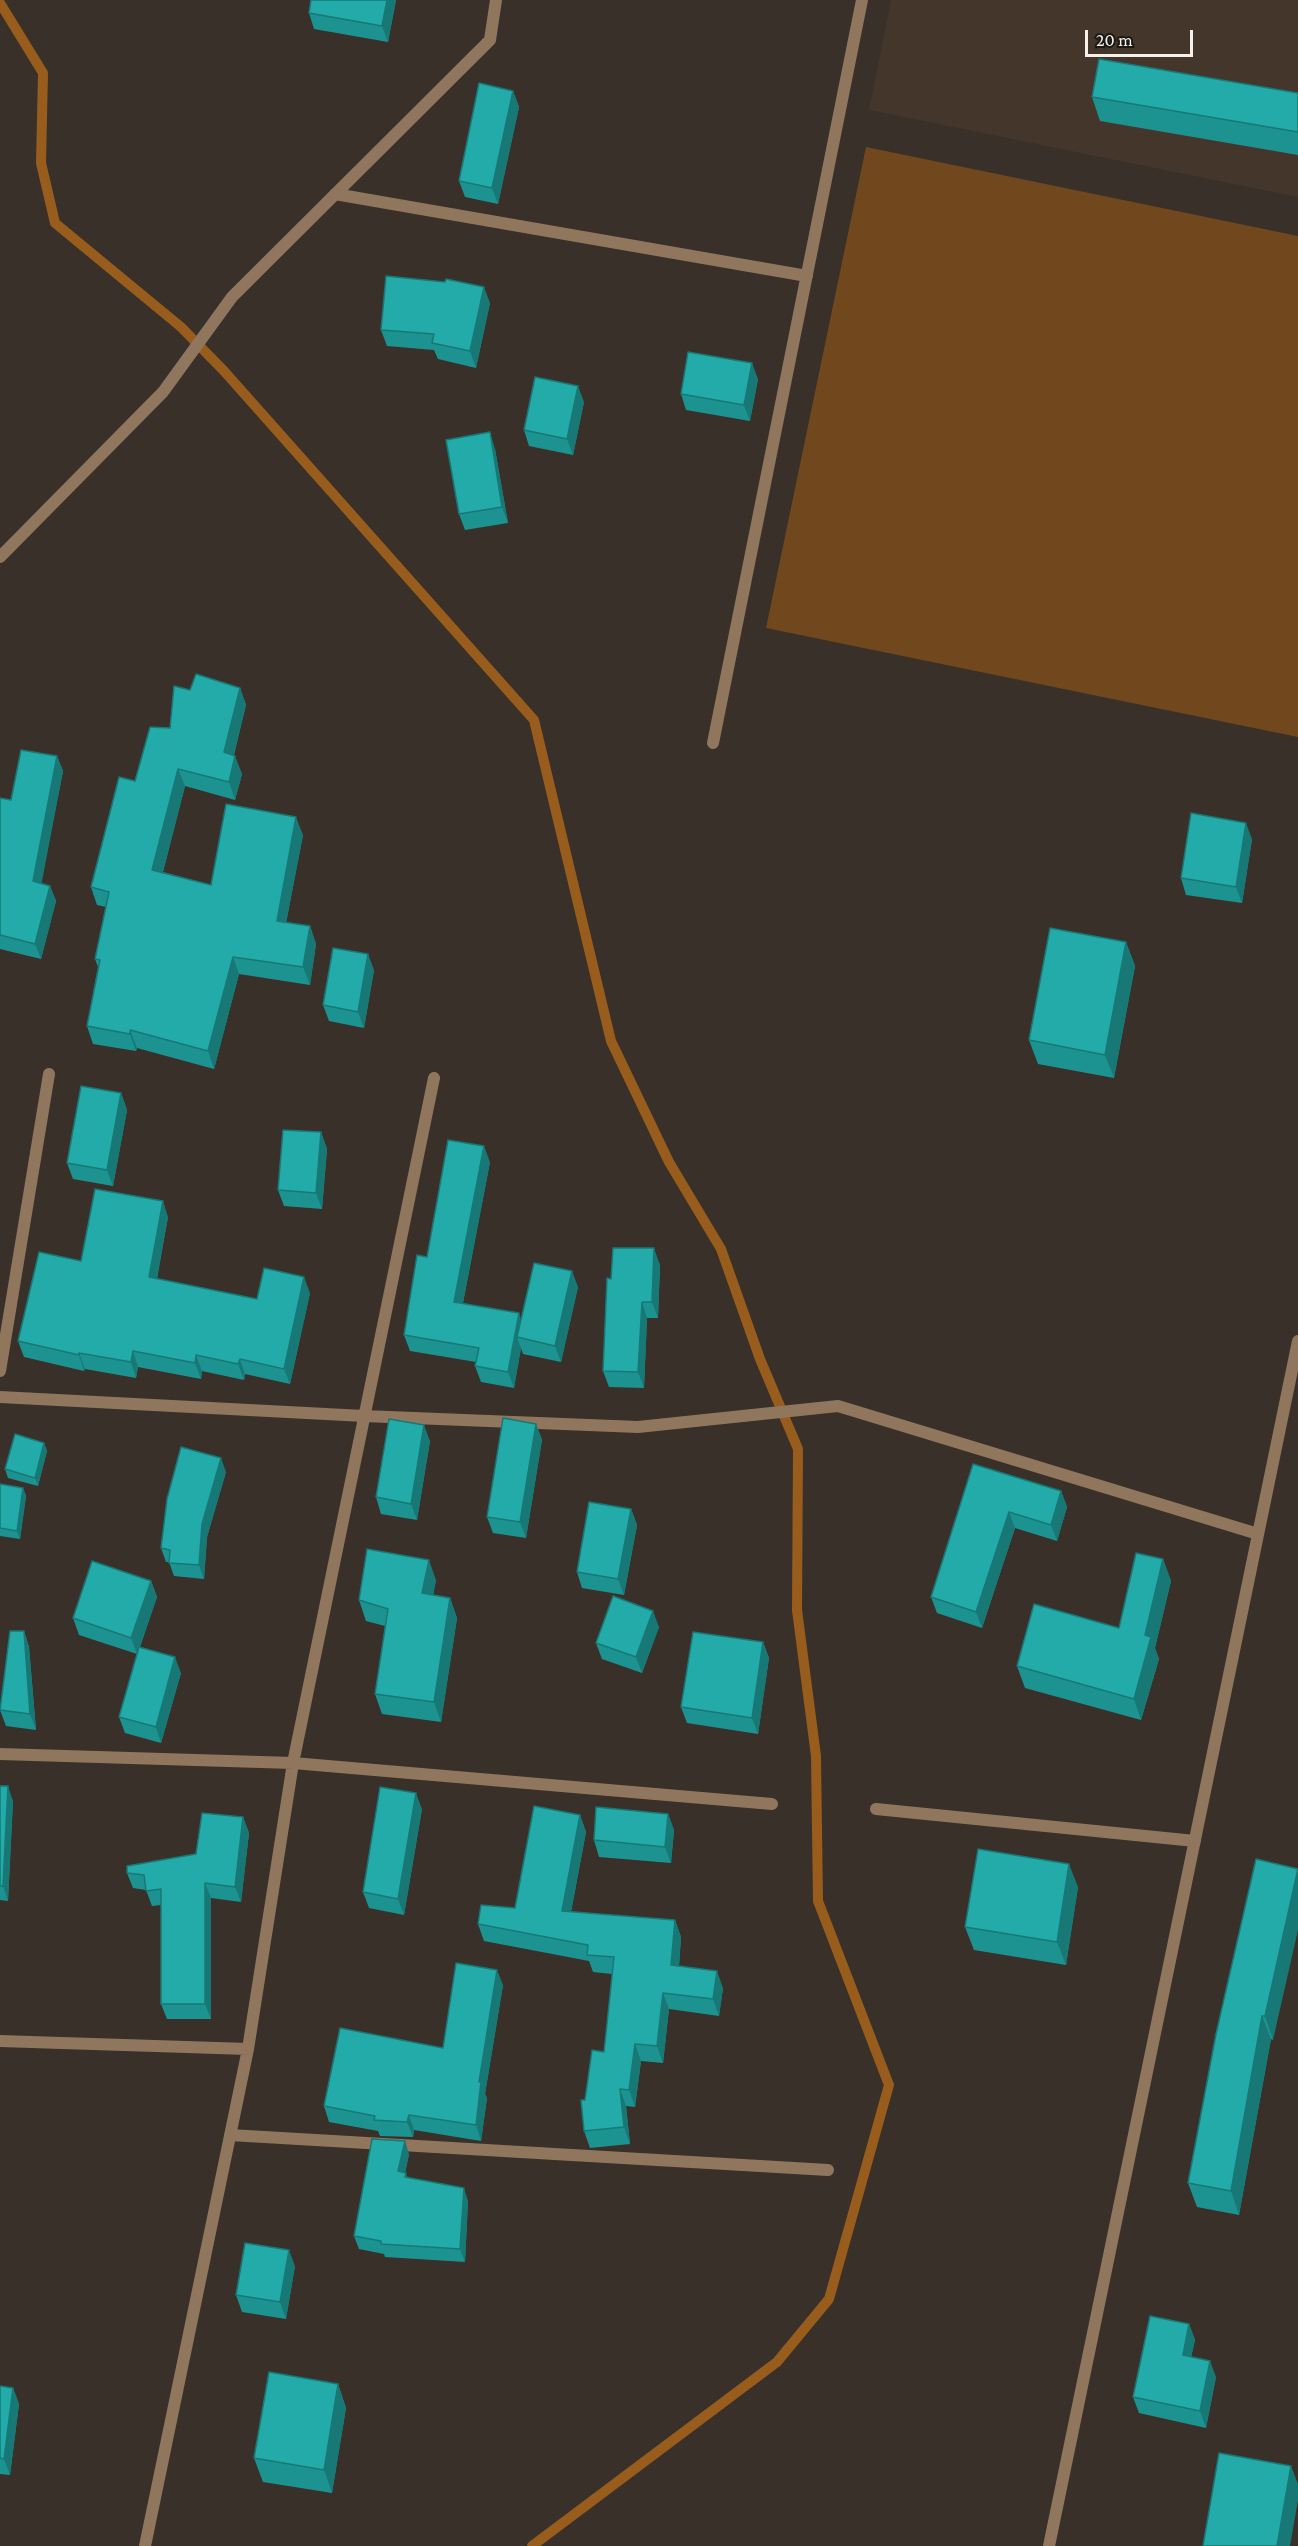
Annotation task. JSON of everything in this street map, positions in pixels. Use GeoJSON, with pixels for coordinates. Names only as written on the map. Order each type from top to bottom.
{"type":"FeatureCollection","features":[{"type":"Feature","properties":{"kind":"street"},"geometry":{"type":"LineString","coordinates":[[0,557],[163,392],[232,297],[490,40],[496,0]]}},
{"type":"Feature","properties":{"kind":"street"},"geometry":{"type":"LineString","coordinates":[[713,743],[862,0]]}},
{"type":"Feature","properties":{"kind":"street"},"geometry":{"type":"LineString","coordinates":[[335,194],[807,276]]}},
{"type":"Feature","properties":{"kind":"street"},"geometry":{"type":"LineString","coordinates":[[0,1371],[49,1074]]}},
{"type":"Feature","properties":{"kind":"street"},"geometry":{"type":"LineString","coordinates":[[145,2546],[248,2049],[293,1763],[434,1078]]}},
{"type":"Feature","properties":{"kind":"street"},"geometry":{"type":"LineString","coordinates":[[1049,2546],[1298,1341]]}},
{"type":"Feature","properties":{"kind":"street"},"geometry":{"type":"LineString","coordinates":[[0,1397],[364,1416],[638,1427],[838,1406],[1258,1534]]}},
{"type":"Feature","properties":{"kind":"street"},"geometry":{"type":"LineString","coordinates":[[0,1754],[293,1763],[772,1804]]}},
{"type":"Feature","properties":{"kind":"street"},"geometry":{"type":"LineString","coordinates":[[876,1809],[1195,1841]]}},
{"type":"Feature","properties":{"kind":"street"},"geometry":{"type":"LineString","coordinates":[[0,2041],[248,2049]]}},
{"type":"Feature","properties":{"kind":"street"},"geometry":{"type":"LineString","coordinates":[[230,2135],[828,2170]]}},
{"type":"Feature","properties":{"kind":"shaded area"},"geometry":{"type":"Polygon","coordinates":[[[891,0],[1298,0],[1298,197],[869,110],[891,0]]]}},
{"type":"Feature","properties":{"kind":"shaded area"},"geometry":{"type":"Polygon","coordinates":[[[866,147],[1298,236],[1298,737],[766,628],[866,147]]]}},
{"type":"Feature","properties":{"kind":"building"},"geometry":{"type":"Polygon","coordinates":[[[311,0],[387,0],[382,26],[309,13],[311,0]]]}},
{"type":"Feature","properties":{"kind":"building"},"geometry":{"type":"Polygon","coordinates":[[[1099,59],[1298,93],[1298,132],[1092,97],[1099,59]]]}},
{"type":"Feature","properties":{"kind":"building"},"geometry":{"type":"Polygon","coordinates":[[[479,83],[513,91],[492,188],[459,181],[479,83]]]}},
{"type":"Feature","properties":{"kind":"building"},"geometry":{"type":"Polygon","coordinates":[[[386,276],[445,282],[446,279],[484,287],[470,351],[432,343],[434,334],[381,330],[386,276]]]}},
{"type":"Feature","properties":{"kind":"building"},"geometry":{"type":"Polygon","coordinates":[[[688,352],[752,363],[744,405],[681,394],[688,352]]]}},
{"type":"Feature","properties":{"kind":"building"},"geometry":{"type":"Polygon","coordinates":[[[535,377],[578,386],[567,439],[524,430],[535,377]]]}},
{"type":"Feature","properties":{"kind":"building"},"geometry":{"type":"Polygon","coordinates":[[[490,432],[502,507],[459,514],[446,440],[490,432]]]}},
{"type":"Feature","properties":{"kind":"building"},"geometry":{"type":"Polygon","coordinates":[[[196,674],[240,688],[224,752],[235,756],[229,782],[178,769],[152,870],[211,885],[226,804],[296,817],[277,921],[310,926],[303,967],[233,957],[208,1051],[130,1030],[130,1034],[87,1026],[100,960],[95,959],[109,892],[91,887],[119,777],[135,781],[150,727],[170,728],[174,686],[190,690],[196,674]]]}},
{"type":"Feature","properties":{"kind":"building"},"geometry":{"type":"Polygon","coordinates":[[[21,750],[57,756],[33,881],[50,886],[35,944],[0,935],[0,798],[11,800],[21,750]]]}},
{"type":"Feature","properties":{"kind":"building"},"geometry":{"type":"Polygon","coordinates":[[[1191,813],[1246,823],[1236,887],[1181,878],[1191,813]]]}},
{"type":"Feature","properties":{"kind":"building"},"geometry":{"type":"Polygon","coordinates":[[[1050,928],[1126,942],[1105,1055],[1029,1040],[1050,928]]]}},
{"type":"Feature","properties":{"kind":"building"},"geometry":{"type":"Polygon","coordinates":[[[333,948],[368,954],[358,1012],[323,1005],[333,948]]]}},
{"type":"Feature","properties":{"kind":"building"},"geometry":{"type":"Polygon","coordinates":[[[81,1086],[121,1093],[107,1170],[67,1163],[81,1086]]]}},
{"type":"Feature","properties":{"kind":"building"},"geometry":{"type":"Polygon","coordinates":[[[283,1130],[321,1132],[316,1193],[278,1190],[283,1130]]]}},
{"type":"Feature","properties":{"kind":"building"},"geometry":{"type":"Polygon","coordinates":[[[448,1140],[484,1146],[454,1302],[519,1313],[508,1372],[475,1366],[479,1348],[404,1335],[417,1255],[427,1257],[448,1140]]]}},
{"type":"Feature","properties":{"kind":"building"},"geometry":{"type":"Polygon","coordinates":[[[95,1189],[163,1201],[149,1277],[257,1299],[264,1268],[304,1277],[284,1369],[240,1359],[238,1364],[196,1355],[195,1363],[133,1351],[131,1362],[79,1353],[79,1355],[18,1341],[39,1252],[81,1261],[95,1189]]]}},
{"type":"Feature","properties":{"kind":"building"},"geometry":{"type":"Polygon","coordinates":[[[613,1248],[654,1248],[652,1302],[642,1302],[638,1372],[603,1371],[607,1278],[611,1279],[613,1248]]]}},
{"type":"Feature","properties":{"kind":"building"},"geometry":{"type":"Polygon","coordinates":[[[534,1263],[572,1271],[555,1346],[517,1337],[534,1263]]]}},
{"type":"Feature","properties":{"kind":"building"},"geometry":{"type":"Polygon","coordinates":[[[503,1418],[536,1424],[520,1522],[487,1517],[503,1418]]]}},
{"type":"Feature","properties":{"kind":"building"},"geometry":{"type":"Polygon","coordinates":[[[389,1419],[424,1425],[411,1504],[376,1497],[389,1419]]]}},
{"type":"Feature","properties":{"kind":"building"},"geometry":{"type":"Polygon","coordinates":[[[15,1434],[44,1443],[35,1478],[5,1469],[15,1434]]]}},
{"type":"Feature","properties":{"kind":"building"},"geometry":{"type":"Polygon","coordinates":[[[181,1447],[221,1458],[202,1524],[199,1565],[169,1563],[170,1550],[161,1548],[167,1499],[181,1447]]]}},
{"type":"Feature","properties":{"kind":"building"},"geometry":{"type":"Polygon","coordinates":[[[973,1464],[1061,1491],[1051,1525],[1009,1512],[976,1612],[931,1597],[973,1464]]]}},
{"type":"Feature","properties":{"kind":"building"},"geometry":{"type":"Polygon","coordinates":[[[0,1484],[23,1488],[17,1531],[0,1528],[0,1484]]]}},
{"type":"Feature","properties":{"kind":"building"},"geometry":{"type":"Polygon","coordinates":[[[589,1502],[631,1509],[618,1579],[577,1572],[589,1502]]]}},
{"type":"Feature","properties":{"kind":"building"},"geometry":{"type":"Polygon","coordinates":[[[367,1549],[429,1560],[422,1593],[450,1598],[434,1702],[375,1694],[388,1609],[359,1600],[367,1549]]]}},
{"type":"Feature","properties":{"kind":"building"},"geometry":{"type":"Polygon","coordinates":[[[1136,1553],[1163,1559],[1145,1635],[1151,1637],[1134,1699],[1017,1666],[1034,1604],[1119,1628],[1136,1553]]]}},
{"type":"Feature","properties":{"kind":"building"},"geometry":{"type":"Polygon","coordinates":[[[92,1561],[151,1581],[131,1638],[73,1618],[92,1561]]]}},
{"type":"Feature","properties":{"kind":"building"},"geometry":{"type":"Polygon","coordinates":[[[613,1596],[653,1611],[636,1657],[596,1643],[613,1596]]]}},
{"type":"Feature","properties":{"kind":"building"},"geometry":{"type":"Polygon","coordinates":[[[10,1631],[24,1631],[30,1714],[0,1710],[10,1631]]]}},
{"type":"Feature","properties":{"kind":"building"},"geometry":{"type":"Polygon","coordinates":[[[693,1632],[763,1642],[752,1718],[681,1707],[693,1632]]]}},
{"type":"Feature","properties":{"kind":"building"},"geometry":{"type":"Polygon","coordinates":[[[139,1647],[175,1657],[156,1727],[119,1717],[139,1647]]]}},
{"type":"Feature","properties":{"kind":"building"},"geometry":{"type":"Polygon","coordinates":[[[0,1786],[8,1786],[3,1886],[0,1886],[0,1786]]]}},
{"type":"Feature","properties":{"kind":"building"},"geometry":{"type":"Polygon","coordinates":[[[380,1787],[416,1793],[398,1899],[363,1892],[380,1787]]]}},
{"type":"Feature","properties":{"kind":"building"},"geometry":{"type":"Polygon","coordinates":[[[534,1806],[580,1815],[562,1911],[675,1920],[671,1965],[717,1971],[713,1999],[663,1993],[657,2046],[635,2044],[629,2090],[620,2089],[624,2127],[584,2131],[581,2100],[585,2100],[592,2050],[604,2052],[614,1957],[587,1955],[588,1945],[478,1924],[481,1905],[515,1908],[534,1806]]]}},
{"type":"Feature","properties":{"kind":"building"},"geometry":{"type":"Polygon","coordinates":[[[596,1807],[668,1814],[665,1847],[594,1840],[596,1807]]]}},
{"type":"Feature","properties":{"kind":"building"},"geometry":{"type":"Polygon","coordinates":[[[202,1813],[243,1817],[235,1887],[205,1883],[205,2004],[161,2004],[161,1889],[146,1891],[144,1875],[127,1873],[127,1866],[196,1854],[202,1813]]]}},
{"type":"Feature","properties":{"kind":"building"},"geometry":{"type":"Polygon","coordinates":[[[978,1849],[1069,1864],[1057,1942],[965,1927],[978,1849]]]}},
{"type":"Feature","properties":{"kind":"building"},"geometry":{"type":"Polygon","coordinates":[[[1256,1859],[1298,1869],[1265,2016],[1262,2016],[1231,2191],[1188,2183],[1216,2034],[1256,1859]]]}},
{"type":"Feature","properties":{"kind":"building"},"geometry":{"type":"Polygon","coordinates":[[[456,1963],[497,1970],[479,2082],[481,2082],[476,2125],[409,2115],[407,2122],[374,2120],[375,2116],[324,2106],[340,2028],[443,2048],[456,1963]]]}},
{"type":"Feature","properties":{"kind":"building"},"geometry":{"type":"Polygon","coordinates":[[[372,2139],[405,2141],[398,2171],[406,2173],[405,2177],[464,2188],[460,2249],[381,2244],[381,2241],[354,2236],[372,2139]]]}},
{"type":"Feature","properties":{"kind":"building"},"geometry":{"type":"Polygon","coordinates":[[[245,2243],[289,2250],[280,2302],[236,2295],[245,2243]]]}},
{"type":"Feature","properties":{"kind":"building"},"geometry":{"type":"Polygon","coordinates":[[[1150,2316],[1189,2324],[1183,2355],[1210,2361],[1200,2411],[1133,2397],[1150,2316]]]}},
{"type":"Feature","properties":{"kind":"building"},"geometry":{"type":"Polygon","coordinates":[[[269,2372],[338,2384],[324,2470],[254,2458],[269,2372]]]}},
{"type":"Feature","properties":{"kind":"building"},"geometry":{"type":"Polygon","coordinates":[[[0,2386],[13,2388],[4,2459],[0,2458],[0,2386]]]}},
{"type":"Feature","properties":{"kind":"building"},"geometry":{"type":"Polygon","coordinates":[[[1219,2453],[1291,2466],[1277,2546],[1203,2546],[1219,2453]]]}},
{"type":"Feature","properties":{"kind":"waterway"},"geometry":{"type":"LineString","coordinates":[[0,3],[43,73],[41,163],[55,223],[181,327],[224,371],[534,720],[611,1041],[669,1162],[721,1249],[760,1359],[798,1449],[797,1610],[816,1756],[818,1901],[889,2085],[829,2299],[777,2362],[532,2546]]}}]}
